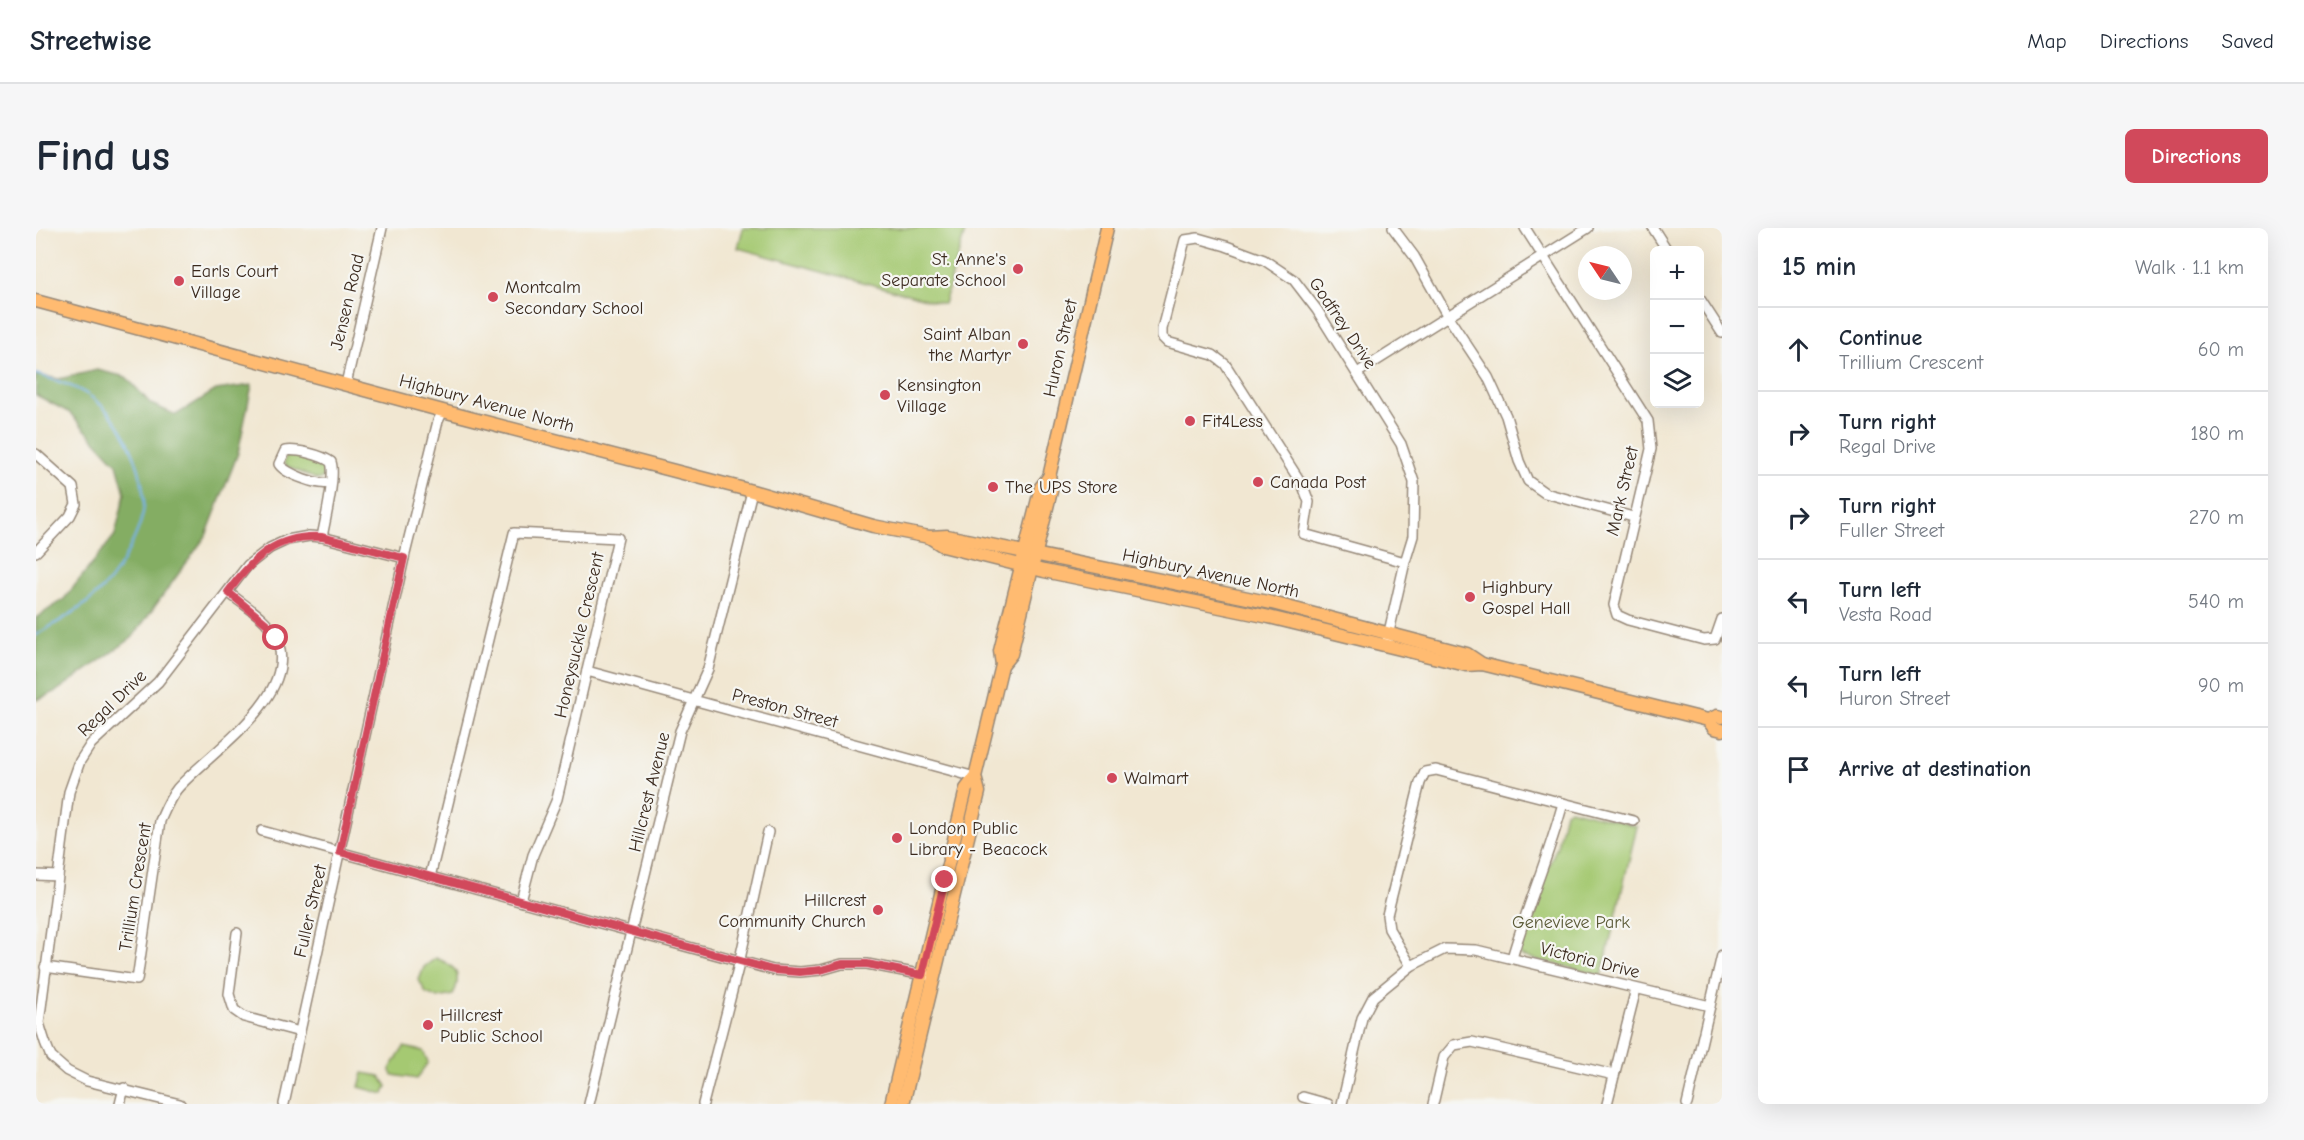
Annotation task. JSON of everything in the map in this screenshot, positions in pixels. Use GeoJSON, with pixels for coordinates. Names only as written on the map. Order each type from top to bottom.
{"type":"FeatureCollection","features":[{"type":"Feature","properties":{"kind":"main road","name":"Huron Street"},"geometry":{"type":"LineString","coordinates":[[903,1104],[966,789],[975,777],[1002,665],[1000,651],[1052,487],[1048,477],[1107,228]]}},
{"type":"Feature","properties":{"kind":"main road","name":"Highbury Avenue North"},"geometry":{"type":"LineString","coordinates":[[36,301],[443,411],[752,491],[873,526],[928,537],[947,536],[1028,560],[1272,603],[1388,640],[1467,654],[1482,664],[1708,720],[1717,716],[1722,717]]}},
{"type":"Feature","properties":{"kind":"main road","name":"Highbury Avenue North"},"geometry":{"type":"LineString","coordinates":[[1708,720],[1714,728],[1722,730]]}},
{"type":"Feature","properties":{"kind":"main road","name":"Huron Street"},"geometry":{"type":"LineString","coordinates":[[891,1104],[928,976]]}},
{"type":"Feature","properties":{"kind":"street","name":"Jensen Road"},"geometry":{"type":"LineString","coordinates":[[346,384],[382,228]]}},
{"type":"Feature","properties":{"kind":"street"},"geometry":{"type":"LineString","coordinates":[[1393,228],[1414,256],[1447,315],[1488,377],[1506,416],[1519,461],[1528,481],[1545,493],[1633,517]]}},
{"type":"Feature","properties":{"kind":"street","name":"Mark Street"},"geometry":{"type":"LineString","coordinates":[[1525,228],[1648,421],[1651,449],[1614,604],[1617,615],[1704,640],[1715,639],[1722,619]]}},
{"type":"Feature","properties":{"kind":"street"},"geometry":{"type":"LineString","coordinates":[[1357,373],[1588,228]]}},
{"type":"Feature","properties":{"kind":"street"},"geometry":{"type":"LineString","coordinates":[[1653,228],[1664,246]]}},
{"type":"Feature","properties":{"kind":"street","name":"Godfrey Drive"},"geometry":{"type":"LineString","coordinates":[[1388,640],[1413,536],[1414,482],[1401,444],[1317,310],[1294,280],[1264,260],[1226,246],[1198,238],[1185,240],[1164,320],[1162,337],[1167,342],[1213,355],[1225,363],[1303,486],[1309,502],[1304,534],[1405,562]]}},
{"type":"Feature","properties":{"kind":"street"},"geometry":{"type":"LineString","coordinates":[[1701,300],[1722,333]]}},
{"type":"Feature","properties":{"kind":"street","name":"Fuller Street"},"geometry":{"type":"LineString","coordinates":[[284,1104],[404,558],[438,421],[443,411]]}},
{"type":"Feature","properties":{"kind":"street"},"geometry":{"type":"LineString","coordinates":[[322,537],[331,482],[333,469],[328,460],[292,450],[285,451],[280,457],[279,464],[283,469],[319,484],[327,485],[331,482]]}},
{"type":"Feature","properties":{"kind":"street"},"geometry":{"type":"LineString","coordinates":[[36,454],[73,487],[76,504],[70,516],[36,552]]}},
{"type":"Feature","properties":{"kind":"street","name":"Hillcrest Avenue"},"geometry":{"type":"LineString","coordinates":[[589,1104],[680,731],[708,669],[752,491]]}},
{"type":"Feature","properties":{"kind":"street","name":"Honeysuckle Crescent"},"geometry":{"type":"LineString","coordinates":[[430,877],[514,533],[618,538],[557,799],[533,855],[521,901]]}},
{"type":"Feature","properties":{"kind":"street","name":"Regal Drive"},"geometry":{"type":"LineString","coordinates":[[180,1104],[124,1088],[87,1081],[67,1071],[51,1057],[39,1023],[69,792],[80,761],[97,737],[158,682],[248,566],[270,548],[287,540],[309,536],[322,537],[404,558]]}},
{"type":"Feature","properties":{"kind":"street","name":"Trillium Crescent"},"geometry":{"type":"LineString","coordinates":[[45,967],[137,980],[160,821],[168,802],[177,789],[247,725],[269,694],[278,675],[279,656],[276,638],[268,625],[228,592]]}},
{"type":"Feature","properties":{"kind":"street","name":"Preston Street"},"geometry":{"type":"LineString","coordinates":[[587,671],[975,777]]}},
{"type":"Feature","properties":{"kind":"street"},"geometry":{"type":"LineString","coordinates":[[1411,966],[1389,929],[1387,915],[1420,783],[1425,772],[1436,770],[1634,821]]}},
{"type":"Feature","properties":{"kind":"street"},"geometry":{"type":"LineString","coordinates":[[1512,958],[1524,917],[1551,846],[1563,803]]}},
{"type":"Feature","properties":{"kind":"street"},"geometry":{"type":"LineString","coordinates":[[262,831],[773,970],[800,972],[821,970],[842,964],[867,964],[928,976]]}},
{"type":"Feature","properties":{"kind":"street"},"geometry":{"type":"LineString","coordinates":[[703,1104],[768,832]]}},
{"type":"Feature","properties":{"kind":"street"},"geometry":{"type":"LineString","coordinates":[[36,875],[58,876]]}},
{"type":"Feature","properties":{"kind":"street"},"geometry":{"type":"LineString","coordinates":[[237,933],[229,994],[234,1010],[244,1017],[300,1032]]}},
{"type":"Feature","properties":{"kind":"street","name":"Victoria Drive"},"geometry":{"type":"LineString","coordinates":[[1342,1104],[1362,1018],[1373,997],[1411,966],[1444,949],[1476,950],[1710,1006]]}},
{"type":"Feature","properties":{"kind":"street"},"geometry":{"type":"LineString","coordinates":[[1687,1104],[1722,955]]}},
{"type":"Feature","properties":{"kind":"street"},"geometry":{"type":"LineString","coordinates":[[1607,1104],[1636,989]]}},
{"type":"Feature","properties":{"kind":"street"},"geometry":{"type":"LineString","coordinates":[[1433,1104],[1444,1057],[1454,1045],[1472,1042],[1614,1075]]}},
{"type":"Feature","properties":{"kind":"street"},"geometry":{"type":"LineString","coordinates":[[120,1104],[124,1088]]}},
{"type":"Feature","properties":{"kind":"street"},"geometry":{"type":"LineString","coordinates":[[1303,1098],[1328,1104]]}},
{"type":"Feature","properties":{"kind":"green space"},"geometry":{"type":"Polygon","coordinates":[[[743,228],[966,228],[944,304],[738,248],[743,228]]]}},
{"type":"Feature","properties":{"kind":"green space"},"geometry":{"type":"Polygon","coordinates":[[[97,370],[126,377],[151,404],[176,415],[216,390],[252,385],[238,453],[206,536],[132,638],[55,692],[36,700],[36,618],[64,599],[115,535],[125,493],[117,464],[70,413],[36,395],[36,375],[59,379],[97,370]]]}},
{"type":"Feature","properties":{"kind":"green space"},"geometry":{"type":"Polygon","coordinates":[[[292,454],[325,463],[328,468],[327,475],[318,480],[286,466],[284,463],[286,456],[292,454]]]}},
{"type":"Feature","properties":{"kind":"green space","name":"Genevieve Park"},"geometry":{"type":"Polygon","coordinates":[[[1570,809],[1637,826],[1602,975],[1521,956],[1519,951],[1530,912],[1557,846],[1565,812],[1570,809]]]}},
{"type":"Feature","properties":{"kind":"green space"},"geometry":{"type":"Polygon","coordinates":[[[436,958],[448,964],[456,972],[457,981],[453,995],[438,998],[426,993],[419,980],[424,967],[436,958]]]}},
{"type":"Feature","properties":{"kind":"green space"},"geometry":{"type":"Polygon","coordinates":[[[404,1047],[423,1051],[428,1062],[417,1079],[393,1075],[390,1069],[404,1047]]]}},
{"type":"Feature","properties":{"kind":"green space"},"geometry":{"type":"Polygon","coordinates":[[[363,1073],[380,1076],[387,1086],[384,1094],[359,1087],[363,1073]]]}},
{"type":"Feature","properties":{"kind":"waterway"},"geometry":{"type":"LineString","coordinates":[[36,374],[81,391],[105,408],[122,431],[135,457],[144,499],[141,521],[131,546],[110,580],[80,608],[36,635]]}},
{"type":"Feature","properties":{"kind":"place","name":"St. Anne's Separate School"},"geometry":{"type":"Point","coordinates":[1018,269]}},
{"type":"Feature","properties":{"kind":"place","name":"Earls Court Village"},"geometry":{"type":"Point","coordinates":[179,281]}},
{"type":"Feature","properties":{"kind":"place","name":"Montcalm Secondary School"},"geometry":{"type":"Point","coordinates":[493,297]}},
{"type":"Feature","properties":{"kind":"place","name":"Saint Alban the Martyr"},"geometry":{"type":"Point","coordinates":[1023,344]}},
{"type":"Feature","properties":{"kind":"place","name":"Kensington Village"},"geometry":{"type":"Point","coordinates":[885,395]}},
{"type":"Feature","properties":{"kind":"place","name":"Fit4Less"},"geometry":{"type":"Point","coordinates":[1190,421]}},
{"type":"Feature","properties":{"kind":"place","name":"Canada Post"},"geometry":{"type":"Point","coordinates":[1258,482]}},
{"type":"Feature","properties":{"kind":"place","name":"The UPS Store"},"geometry":{"type":"Point","coordinates":[993,487]}},
{"type":"Feature","properties":{"kind":"place","name":"Highbury Gospel Hall"},"geometry":{"type":"Point","coordinates":[1470,597]}},
{"type":"Feature","properties":{"kind":"place","name":"Walmart"},"geometry":{"type":"Point","coordinates":[1112,778]}},
{"type":"Feature","properties":{"kind":"place","name":"London Public Library - Beacock"},"geometry":{"type":"Point","coordinates":[897,838]}},
{"type":"Feature","properties":{"kind":"place","name":"Hillcrest Community Church"},"geometry":{"type":"Point","coordinates":[878,910]}},
{"type":"Feature","properties":{"kind":"place","name":"Hillcrest Public School"},"geometry":{"type":"Point","coordinates":[428,1025]}},
{"type":"Feature","properties":{"kind":"route"},"geometry":{"type":"LineString","coordinates":[[276,638],[268,625],[228,592],[248,566],[270,548],[287,540],[309,536],[322,537],[404,558],[340,852],[773,970],[800,972],[821,970],[842,964],[867,964],[922,975],[945,880]]}}]}
